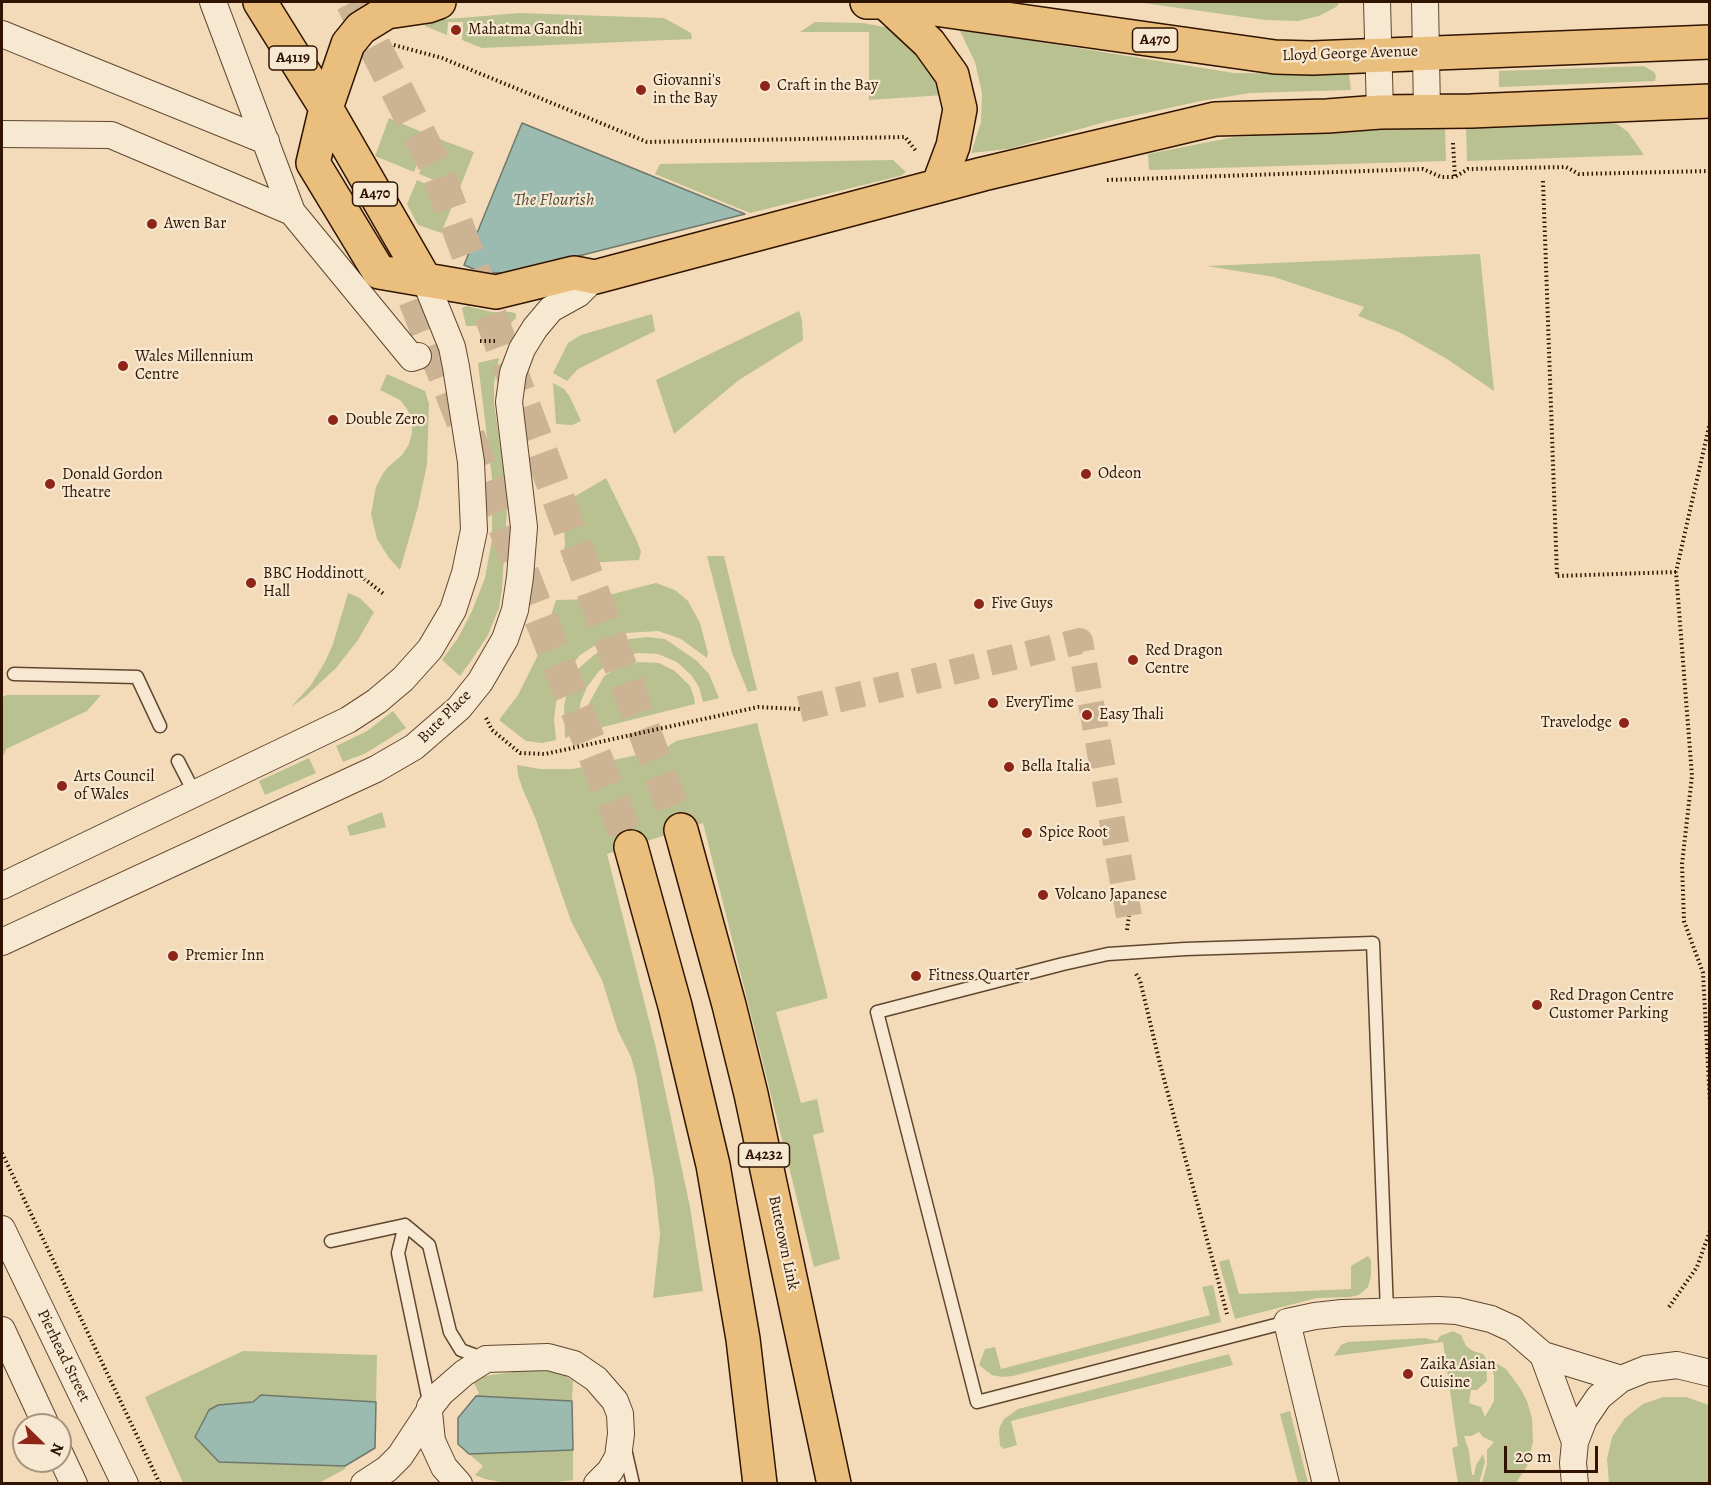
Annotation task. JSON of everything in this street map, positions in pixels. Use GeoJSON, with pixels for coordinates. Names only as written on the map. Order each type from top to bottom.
{"type":"FeatureCollection","features":[{"type":"Feature","properties":{"kind":"main road","name":"A4119"},"geometry":{"type":"LineString","coordinates":[[260,2],[326,108]]}},
{"type":"Feature","properties":{"kind":"main road"},"geometry":{"type":"LineString","coordinates":[[326,108],[348,44],[361,28],[387,12],[428,6],[439,2]]}},
{"type":"Feature","properties":{"kind":"main road","name":"A470"},"geometry":{"type":"LineString","coordinates":[[867,2],[885,2]]}},
{"type":"Feature","properties":{"kind":"main road"},"geometry":{"type":"LineString","coordinates":[[885,2],[929,43],[952,75],[960,109],[953,146],[938,186]]}},
{"type":"Feature","properties":{"kind":"main road","name":"Lloyd George Avenue"},"geometry":{"type":"LineString","coordinates":[[885,2],[1275,57],[1312,58],[1710,42]]}},
{"type":"Feature","properties":{"kind":"main road"},"geometry":{"type":"LineString","coordinates":[[425,280],[455,287],[496,292],[574,273],[595,277],[938,186],[1215,119],[1710,100]]}},
{"type":"Feature","properties":{"kind":"main road","name":"A470"},"geometry":{"type":"LineString","coordinates":[[326,108],[425,280]]}},
{"type":"Feature","properties":{"kind":"main road","name":"Butetown Link"},"geometry":{"type":"LineString","coordinates":[[681,830],[751,1094],[834,1484]]}},
{"type":"Feature","properties":{"kind":"main road"},"geometry":{"type":"LineString","coordinates":[[631,847],[675,1006],[712,1165],[743,1339],[760,1484]]}},
{"type":"Feature","properties":{"kind":"street"},"geometry":{"type":"LineString","coordinates":[[213,2],[292,212],[412,358],[418,356]]}},
{"type":"Feature","properties":{"kind":"street"},"geometry":{"type":"LineString","coordinates":[[1377,2],[1380,112]]}},
{"type":"Feature","properties":{"kind":"street"},"geometry":{"type":"LineString","coordinates":[[1425,2],[1427,111]]}},
{"type":"Feature","properties":{"kind":"street"},"geometry":{"type":"LineString","coordinates":[[2,34],[266,141]]}},
{"type":"Feature","properties":{"kind":"street"},"geometry":{"type":"LineString","coordinates":[[2,134],[111,135],[292,212]]}},
{"type":"Feature","properties":{"kind":"street","name":"Bute Place"},"geometry":{"type":"LineString","coordinates":[[2,942],[376,769],[414,747],[459,708],[480,682],[505,639],[515,610],[524,527],[510,402],[513,373],[522,349],[535,328],[551,309],[578,294],[595,277]]}},
{"type":"Feature","properties":{"kind":"street"},"geometry":{"type":"LineString","coordinates":[[2,886],[348,720],[377,701],[403,679],[430,649],[453,610],[465,573],[474,530],[471,462],[452,347],[425,280]]}},
{"type":"Feature","properties":{"kind":"street","name":"Pierhead Street"},"geometry":{"type":"LineString","coordinates":[[2,1229],[125,1484]]}},
{"type":"Feature","properties":{"kind":"street"},"geometry":{"type":"LineString","coordinates":[[1326,1484],[1287,1322],[1342,1313],[1438,1310],[1473,1313],[1513,1329],[1543,1355],[1621,1379]]}},
{"type":"Feature","properties":{"kind":"street"},"geometry":{"type":"LineString","coordinates":[[2,1330],[40,1413]]}},
{"type":"Feature","properties":{"kind":"street"},"geometry":{"type":"LineString","coordinates":[[1543,1355],[1575,1442]]}},
{"type":"Feature","properties":{"kind":"street"},"geometry":{"type":"LineString","coordinates":[[364,1484],[387,1469],[400,1456],[441,1393],[464,1374],[486,1359],[548,1357],[574,1364],[596,1379],[615,1401],[620,1414],[621,1434],[618,1457],[610,1471],[597,1484]]}},
{"type":"Feature","properties":{"kind":"street"},"geometry":{"type":"LineString","coordinates":[[1572,1483],[1575,1442],[1584,1419],[1599,1396],[1621,1379],[1646,1369],[1677,1365],[1710,1373]]}},
{"type":"Feature","properties":{"kind":"street"},"geometry":{"type":"LineString","coordinates":[[430,1410],[432,1441],[444,1467],[459,1484]]}},
{"type":"Feature","properties":{"kind":"lane"},"geometry":{"type":"LineString","coordinates":[[14,674],[137,677],[160,726]]}},
{"type":"Feature","properties":{"kind":"lane"},"geometry":{"type":"LineString","coordinates":[[178,761],[195,794]]}},
{"type":"Feature","properties":{"kind":"lane"},"geometry":{"type":"LineString","coordinates":[[1287,1322],[977,1402],[877,1012],[1063,964],[1130,952],[1373,943],[1388,1312]]}},
{"type":"Feature","properties":{"kind":"lane"},"geometry":{"type":"LineString","coordinates":[[331,1241],[405,1225]]}},
{"type":"Feature","properties":{"kind":"lane"},"geometry":{"type":"LineString","coordinates":[[405,1225],[429,1245],[450,1332],[455,1341],[461,1350],[486,1359]]}},
{"type":"Feature","properties":{"kind":"lane"},"geometry":{"type":"LineString","coordinates":[[405,1225],[398,1252],[430,1410]]}},
{"type":"Feature","properties":{"kind":"lane"},"geometry":{"type":"LineString","coordinates":[[621,1434],[633,1484]]}},
{"type":"Feature","properties":{"kind":"path"},"geometry":{"type":"LineString","coordinates":[[391,45],[442,58],[647,142],[905,137],[917,153]]}},
{"type":"Feature","properties":{"kind":"path"},"geometry":{"type":"LineString","coordinates":[[1452,138],[1455,177]]}},
{"type":"Feature","properties":{"kind":"path"},"geometry":{"type":"LineString","coordinates":[[1098,180],[1422,169],[1441,177],[1455,177],[1468,169],[1566,167],[1578,174],[1710,171]]}},
{"type":"Feature","properties":{"kind":"path"},"geometry":{"type":"LineString","coordinates":[[1543,181],[1557,576],[1676,572]]}},
{"type":"Feature","properties":{"kind":"path"},"geometry":{"type":"LineString","coordinates":[[470,343],[489,340],[506,343]]}},
{"type":"Feature","properties":{"kind":"path"},"geometry":{"type":"LineString","coordinates":[[1710,422],[1676,572],[1692,776],[1682,864],[1684,921],[1703,973],[1710,1103]]}},
{"type":"Feature","properties":{"kind":"path"},"geometry":{"type":"LineString","coordinates":[[357,573],[385,595]]}},
{"type":"Feature","properties":{"kind":"path"},"geometry":{"type":"LineString","coordinates":[[479,711],[488,719],[492,730],[520,753],[545,754],[758,707],[800,709]]}},
{"type":"Feature","properties":{"kind":"path"},"geometry":{"type":"LineString","coordinates":[[1127,935],[1130,916]]}},
{"type":"Feature","properties":{"kind":"path"},"geometry":{"type":"LineString","coordinates":[[1133,971],[1140,980],[1160,1064],[1229,1321]]}},
{"type":"Feature","properties":{"kind":"path"},"geometry":{"type":"LineString","coordinates":[[2,1153],[160,1484]]}},
{"type":"Feature","properties":{"kind":"path"},"geometry":{"type":"LineString","coordinates":[[1669,1307],[1697,1267],[1710,1231]]}},
{"type":"Feature","properties":{"kind":"green space"},"geometry":{"type":"Polygon","coordinates":[[[1136,2],[1340,2],[1336,7],[1319,16],[1298,21],[1265,20],[1136,2]]]}},
{"type":"Feature","properties":{"kind":"green space"},"geometry":{"type":"Polygon","coordinates":[[[519,13],[664,18],[691,33],[692,39],[482,48],[462,40],[463,22],[448,22],[447,35],[425,26],[425,21],[519,13]]]}},
{"type":"Feature","properties":{"kind":"green space"},"geometry":{"type":"Polygon","coordinates":[[[815,22],[863,23],[890,28],[930,57],[944,95],[869,100],[869,32],[800,32],[815,22]]]}},
{"type":"Feature","properties":{"kind":"green space"},"geometry":{"type":"Polygon","coordinates":[[[959,29],[1234,73],[1349,74],[1351,90],[1250,93],[1201,101],[1109,121],[1008,149],[971,153],[981,122],[982,93],[975,62],[959,29]]]}},
{"type":"Feature","properties":{"kind":"green space"},"geometry":{"type":"Polygon","coordinates":[[[1644,66],[1654,72],[1655,81],[1499,87],[1499,71],[1644,66]]]}},
{"type":"Feature","properties":{"kind":"green space"},"geometry":{"type":"Polygon","coordinates":[[[389,118],[429,135],[414,172],[375,156],[389,118]]]}},
{"type":"Feature","properties":{"kind":"green space"},"geometry":{"type":"Polygon","coordinates":[[[1600,121],[1617,124],[1628,132],[1644,155],[1467,161],[1466,127],[1600,121]]]}},
{"type":"Feature","properties":{"kind":"green space"},"geometry":{"type":"Polygon","coordinates":[[[1445,127],[1446,161],[1149,170],[1148,154],[1234,137],[1445,127]]]}},
{"type":"Feature","properties":{"kind":"green space"},"geometry":{"type":"Polygon","coordinates":[[[434,137],[474,152],[459,190],[419,174],[434,137]]]}},
{"type":"Feature","properties":{"kind":"green space"},"geometry":{"type":"Polygon","coordinates":[[[893,160],[906,172],[900,176],[750,213],[655,174],[660,164],[893,160]]]}},
{"type":"Feature","properties":{"kind":"green space"},"geometry":{"type":"Polygon","coordinates":[[[417,180],[456,197],[441,233],[418,225],[407,204],[417,180]]]}},
{"type":"Feature","properties":{"kind":"green space"},"geometry":{"type":"Polygon","coordinates":[[[1480,254],[1494,391],[1447,359],[1401,333],[1358,316],[1364,307],[1274,277],[1207,266],[1480,254]]]}},
{"type":"Feature","properties":{"kind":"green space"},"geometry":{"type":"Polygon","coordinates":[[[467,306],[492,312],[512,312],[516,314],[516,318],[509,325],[466,326],[462,308],[467,306]]]}},
{"type":"Feature","properties":{"kind":"green space"},"geometry":{"type":"Polygon","coordinates":[[[799,311],[803,340],[739,380],[674,434],[656,380],[799,311]]]}},
{"type":"Feature","properties":{"kind":"green space"},"geometry":{"type":"Polygon","coordinates":[[[652,314],[655,331],[578,369],[567,381],[553,373],[568,343],[581,335],[652,314]]]}},
{"type":"Feature","properties":{"kind":"green space"},"geometry":{"type":"Polygon","coordinates":[[[499,358],[494,384],[494,403],[507,508],[502,589],[499,608],[488,635],[460,676],[442,660],[458,638],[472,611],[485,578],[492,539],[492,478],[478,363],[499,358]]]}},
{"type":"Feature","properties":{"kind":"green space"},"geometry":{"type":"Polygon","coordinates":[[[387,374],[425,391],[429,404],[427,464],[418,507],[400,570],[377,539],[371,514],[376,487],[382,475],[402,455],[409,444],[412,433],[412,420],[407,409],[400,400],[380,390],[387,374]]]}},
{"type":"Feature","properties":{"kind":"green space"},"geometry":{"type":"Polygon","coordinates":[[[553,383],[564,389],[570,397],[581,421],[572,425],[556,424],[553,383]]]}},
{"type":"Feature","properties":{"kind":"green space"},"geometry":{"type":"Polygon","coordinates":[[[606,478],[641,551],[639,560],[563,562],[565,544],[562,504],[606,478]]]}},
{"type":"Feature","properties":{"kind":"green space"},"geometry":{"type":"Polygon","coordinates":[[[707,556],[724,556],[757,690],[748,692],[732,653],[707,556]]]}},
{"type":"Feature","properties":{"kind":"green space"},"geometry":{"type":"Polygon","coordinates":[[[656,583],[675,590],[688,601],[700,623],[708,653],[707,658],[681,639],[658,631],[626,633],[605,639],[580,655],[565,674],[557,697],[554,719],[556,740],[542,743],[526,741],[499,720],[518,695],[538,655],[556,600],[593,599],[656,583]]]}},
{"type":"Feature","properties":{"kind":"green space"},"geometry":{"type":"Polygon","coordinates":[[[348,593],[360,598],[374,612],[358,640],[336,668],[291,707],[311,685],[325,662],[333,644],[348,593]]]}},
{"type":"Feature","properties":{"kind":"green space"},"geometry":{"type":"Polygon","coordinates":[[[647,637],[665,639],[696,660],[709,674],[719,698],[703,702],[699,687],[691,675],[677,662],[658,654],[637,653],[613,661],[599,671],[587,687],[581,701],[578,718],[579,733],[565,738],[564,706],[568,689],[579,668],[609,645],[647,637]]]}},
{"type":"Feature","properties":{"kind":"green space"},"geometry":{"type":"Polygon","coordinates":[[[639,662],[659,663],[675,671],[690,686],[695,704],[587,731],[588,705],[604,676],[620,666],[639,662]]]}},
{"type":"Feature","properties":{"kind":"green space"},"geometry":{"type":"Polygon","coordinates":[[[7,695],[101,695],[87,711],[6,749],[2,759],[2,697],[7,695]]]}},
{"type":"Feature","properties":{"kind":"green space"},"geometry":{"type":"Polygon","coordinates":[[[393,711],[406,728],[366,753],[343,762],[336,746],[367,731],[393,711]]]}},
{"type":"Feature","properties":{"kind":"green space"},"geometry":{"type":"Polygon","coordinates":[[[757,723],[828,998],[776,1012],[801,1103],[817,1099],[824,1132],[813,1135],[840,1259],[814,1267],[703,823],[607,854],[656,1048],[690,1207],[703,1291],[653,1298],[660,1234],[654,1179],[636,1075],[631,1057],[618,1031],[602,980],[571,921],[535,817],[523,790],[517,765],[540,769],[573,769],[664,749],[676,741],[757,723]]]}},
{"type":"Feature","properties":{"kind":"green space"},"geometry":{"type":"Polygon","coordinates":[[[309,758],[316,773],[265,795],[259,781],[309,758]]]}},
{"type":"Feature","properties":{"kind":"green space"},"geometry":{"type":"Polygon","coordinates":[[[382,812],[386,827],[350,836],[347,826],[382,812]]]}},
{"type":"Feature","properties":{"kind":"green space"},"geometry":{"type":"Polygon","coordinates":[[[1368,1256],[1371,1260],[1371,1276],[1368,1287],[1359,1295],[1317,1298],[1235,1319],[1219,1262],[1229,1259],[1239,1294],[1351,1289],[1351,1266],[1368,1256]]]}},
{"type":"Feature","properties":{"kind":"green space"},"geometry":{"type":"Polygon","coordinates":[[[1213,1285],[1221,1322],[1013,1376],[992,1375],[979,1365],[985,1349],[995,1347],[1001,1369],[1210,1315],[1202,1287],[1213,1285]]]}},
{"type":"Feature","properties":{"kind":"green space"},"geometry":{"type":"Polygon","coordinates":[[[1453,1331],[1461,1335],[1466,1346],[1483,1354],[1486,1359],[1487,1381],[1477,1390],[1471,1390],[1469,1403],[1481,1407],[1485,1417],[1494,1401],[1494,1376],[1488,1358],[1506,1369],[1527,1401],[1532,1418],[1533,1442],[1527,1466],[1516,1483],[1482,1483],[1487,1464],[1487,1450],[1494,1442],[1483,1437],[1479,1432],[1471,1436],[1464,1436],[1469,1451],[1472,1475],[1483,1454],[1485,1462],[1479,1483],[1458,1483],[1452,1448],[1458,1446],[1443,1342],[1334,1356],[1341,1345],[1348,1342],[1425,1338],[1437,1341],[1440,1336],[1453,1331]]]}},
{"type":"Feature","properties":{"kind":"green space"},"geometry":{"type":"Polygon","coordinates":[[[243,1351],[377,1355],[376,1402],[261,1395],[253,1402],[218,1405],[219,1462],[345,1466],[345,1469],[319,1483],[183,1483],[145,1397],[243,1351]]]}},
{"type":"Feature","properties":{"kind":"green space"},"geometry":{"type":"Polygon","coordinates":[[[1229,1354],[1233,1365],[1011,1421],[1017,1445],[1004,1449],[1000,1446],[1000,1426],[1004,1419],[1018,1409],[1229,1354]]]}},
{"type":"Feature","properties":{"kind":"green space"},"geometry":{"type":"Polygon","coordinates":[[[528,1370],[563,1374],[573,1381],[572,1401],[476,1396],[479,1393],[474,1383],[484,1376],[528,1370]]]}},
{"type":"Feature","properties":{"kind":"green space"},"geometry":{"type":"Polygon","coordinates":[[[1663,1397],[1686,1397],[1709,1405],[1709,1483],[1609,1483],[1607,1459],[1612,1437],[1625,1418],[1643,1404],[1663,1397]]]}},
{"type":"Feature","properties":{"kind":"green space"},"geometry":{"type":"Polygon","coordinates":[[[1290,1411],[1308,1483],[1298,1483],[1280,1414],[1290,1411]]]}},
{"type":"Feature","properties":{"kind":"green space"},"geometry":{"type":"Polygon","coordinates":[[[573,1450],[573,1480],[550,1483],[501,1482],[485,1479],[475,1475],[483,1466],[469,1454],[573,1450]]]}},
{"type":"Feature","properties":{"kind":"water","name":"The Flourish"},"geometry":{"type":"Polygon","coordinates":[[[522,123],[745,214],[519,271],[481,272],[464,265],[522,123]]]}},
{"type":"Feature","properties":{"kind":"water"},"geometry":{"type":"Polygon","coordinates":[[[261,1395],[376,1402],[375,1448],[345,1466],[219,1462],[195,1437],[209,1410],[218,1405],[253,1402],[261,1395]]]}},
{"type":"Feature","properties":{"kind":"water"},"geometry":{"type":"Polygon","coordinates":[[[476,1396],[572,1401],[573,1450],[469,1454],[458,1444],[458,1418],[476,1396]]]}},
{"type":"Feature","properties":{"kind":"tunnel"},"geometry":{"type":"LineString","coordinates":[[352,2],[434,163],[681,830]]}},
{"type":"Feature","properties":{"kind":"tunnel"},"geometry":{"type":"LineString","coordinates":[[394,255],[408,283],[631,847]]}},
{"type":"Feature","properties":{"kind":"tunnel"},"geometry":{"type":"LineString","coordinates":[[800,709],[1080,641],[1129,916]]}},
{"type":"Feature","properties":{"kind":"place","name":"Mahatma Gandhi"},"geometry":{"type":"Point","coordinates":[456,30]}},
{"type":"Feature","properties":{"kind":"place","name":"Craft in the Bay"},"geometry":{"type":"Point","coordinates":[765,86]}},
{"type":"Feature","properties":{"kind":"place","name":"Giovanni's in the Bay"},"geometry":{"type":"Point","coordinates":[641,90]}},
{"type":"Feature","properties":{"kind":"place","name":"Awen Bar"},"geometry":{"type":"Point","coordinates":[152,224]}},
{"type":"Feature","properties":{"kind":"place","name":"Wales Millennium Centre"},"geometry":{"type":"Point","coordinates":[123,366]}},
{"type":"Feature","properties":{"kind":"place","name":"Double Zero"},"geometry":{"type":"Point","coordinates":[333,420]}},
{"type":"Feature","properties":{"kind":"place","name":"Odeon"},"geometry":{"type":"Point","coordinates":[1086,474]}},
{"type":"Feature","properties":{"kind":"place","name":"Donald Gordon Theatre"},"geometry":{"type":"Point","coordinates":[50,484]}},
{"type":"Feature","properties":{"kind":"place","name":"BBC Hoddinott Hall"},"geometry":{"type":"Point","coordinates":[251,583]}},
{"type":"Feature","properties":{"kind":"place","name":"Five Guys"},"geometry":{"type":"Point","coordinates":[979,604]}},
{"type":"Feature","properties":{"kind":"place","name":"Red Dragon Centre"},"geometry":{"type":"Point","coordinates":[1133,660]}},
{"type":"Feature","properties":{"kind":"place","name":"EveryTime"},"geometry":{"type":"Point","coordinates":[993,703]}},
{"type":"Feature","properties":{"kind":"place","name":"Easy Thali"},"geometry":{"type":"Point","coordinates":[1087,715]}},
{"type":"Feature","properties":{"kind":"place","name":"Travelodge"},"geometry":{"type":"Point","coordinates":[1624,723]}},
{"type":"Feature","properties":{"kind":"place","name":"Bella Italia"},"geometry":{"type":"Point","coordinates":[1009,767]}},
{"type":"Feature","properties":{"kind":"place","name":"Arts Council of Wales"},"geometry":{"type":"Point","coordinates":[62,786]}},
{"type":"Feature","properties":{"kind":"place","name":"Spice Root"},"geometry":{"type":"Point","coordinates":[1027,833]}},
{"type":"Feature","properties":{"kind":"place","name":"Volcano Japanese"},"geometry":{"type":"Point","coordinates":[1043,895]}},
{"type":"Feature","properties":{"kind":"place","name":"Premier Inn"},"geometry":{"type":"Point","coordinates":[173,956]}},
{"type":"Feature","properties":{"kind":"place","name":"Fitness Quarter"},"geometry":{"type":"Point","coordinates":[916,976]}},
{"type":"Feature","properties":{"kind":"place","name":"Red Dragon Centre Customer Parking"},"geometry":{"type":"Point","coordinates":[1537,1005]}},
{"type":"Feature","properties":{"kind":"place","name":"Zaika Asian Cuisine"},"geometry":{"type":"Point","coordinates":[1408,1374]}}]}
